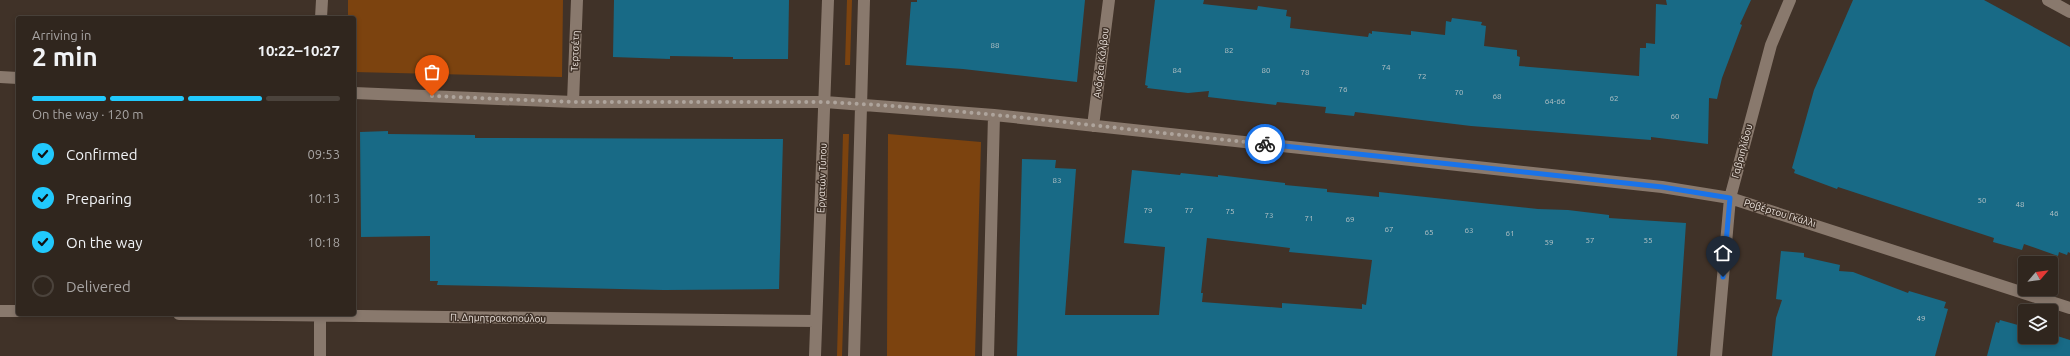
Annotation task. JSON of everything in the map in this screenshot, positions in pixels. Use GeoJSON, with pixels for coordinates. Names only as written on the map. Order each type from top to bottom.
{"type":"FeatureCollection","features":[{"type":"Feature","properties":{"kind":"street"},"geometry":{"type":"LineString","coordinates":[[321,16],[322,0]]}},
{"type":"Feature","properties":{"kind":"street","name":"Τερτσέτη"},"geometry":{"type":"LineString","coordinates":[[572,102],[577,0]]}},
{"type":"Feature","properties":{"kind":"street","name":"Εργατών Τύπου"},"geometry":{"type":"LineString","coordinates":[[815,356],[828,0]]}},
{"type":"Feature","properties":{"kind":"street"},"geometry":{"type":"LineString","coordinates":[[854,356],[864,0]]}},
{"type":"Feature","properties":{"kind":"street","name":"Ανδρέα Κάλβου"},"geometry":{"type":"LineString","coordinates":[[1093,126],[1109,0]]}},
{"type":"Feature","properties":{"kind":"street","name":"Γαβριηλίδου"},"geometry":{"type":"LineString","coordinates":[[1716,356],[1730,198],[1771,45],[1790,0]]}},
{"type":"Feature","properties":{"kind":"street"},"geometry":{"type":"LineString","coordinates":[[2048,0],[2070,12]]}},
{"type":"Feature","properties":{"kind":"street"},"geometry":{"type":"LineString","coordinates":[[0,77],[16,78]]}},
{"type":"Feature","properties":{"kind":"street","name":"Ροβέρτου Γκάλλι"},"geometry":{"type":"LineString","coordinates":[[356,93],[572,102],[825,102],[860,104],[994,115],[1662,187],[1730,198],[2070,308]]}},
{"type":"Feature","properties":{"kind":"street"},"geometry":{"type":"LineString","coordinates":[[988,356],[994,115]]}},
{"type":"Feature","properties":{"kind":"street"},"geometry":{"type":"LineString","coordinates":[[0,311],[16,311]]}},
{"type":"Feature","properties":{"kind":"street","name":"Π. Δημητρακοπούλου"},"geometry":{"type":"LineString","coordinates":[[356,315],[816,321]]}},
{"type":"Feature","properties":{"kind":"street"},"geometry":{"type":"LineString","coordinates":[[320,316],[320,356]]}},
{"type":"Feature","properties":{"kind":"shaded area"},"geometry":{"type":"Polygon","coordinates":[[[348,0],[563,0],[562,77],[356,72],[356,16],[348,16],[348,0]]]}},
{"type":"Feature","properties":{"kind":"shaded area"},"geometry":{"type":"Polygon","coordinates":[[[847,0],[852,0],[850,65],[845,65],[847,0]]]}},
{"type":"Feature","properties":{"kind":"shaded area"},"geometry":{"type":"Polygon","coordinates":[[[843,134],[849,134],[842,356],[837,356],[843,134]]]}},
{"type":"Feature","properties":{"kind":"shaded area"},"geometry":{"type":"Polygon","coordinates":[[[888,134],[981,142],[975,356],[887,356],[888,134]]]}},
{"type":"Feature","properties":{"kind":"building"},"geometry":{"type":"Polygon","coordinates":[[[614,0],[789,0],[788,59],[733,59],[733,57],[670,56],[670,59],[613,57],[614,0]]]}},
{"type":"Feature","properties":{"kind":"building"},"geometry":{"type":"Polygon","coordinates":[[[917,0],[1085,0],[1077,82],[963,69],[906,65],[911,2],[917,2],[917,0]]]}},
{"type":"Feature","properties":{"kind":"building"},"geometry":{"type":"Polygon","coordinates":[[[1155,0],[1204,0],[1203,4],[1257,10],[1258,6],[1287,10],[1286,16],[1291,17],[1290,28],[1368,37],[1369,33],[1372,34],[1372,31],[1411,35],[1411,31],[1445,35],[1446,21],[1451,22],[1452,18],[1482,22],[1481,25],[1486,26],[1484,46],[1517,50],[1517,56],[1520,57],[1519,66],[1639,76],[1640,48],[1646,48],[1646,43],[1655,44],[1656,4],[1667,5],[1666,0],[1751,0],[1740,24],[1742,25],[1722,78],[1717,99],[1709,98],[1708,144],[1651,137],[1651,140],[1471,126],[1355,112],[1354,116],[1325,113],[1326,107],[1277,102],[1276,105],[1208,97],[1209,91],[1188,93],[1147,88],[1148,86],[1145,85],[1155,0]]]}},
{"type":"Feature","properties":{"kind":"building"},"geometry":{"type":"Polygon","coordinates":[[[1853,0],[1984,0],[2070,47],[2070,253],[2068,252],[2067,255],[2059,252],[2058,256],[2024,244],[2022,250],[1993,242],[1994,238],[1838,187],[1837,189],[1794,173],[1795,170],[1792,168],[1814,90],[1853,0]]]}},
{"type":"Feature","properties":{"kind":"building"},"geometry":{"type":"Polygon","coordinates":[[[388,131],[388,134],[475,135],[475,138],[783,139],[779,289],[664,290],[437,285],[438,281],[430,281],[430,236],[361,237],[360,132],[388,131]]]}},
{"type":"Feature","properties":{"kind":"building"},"geometry":{"type":"Polygon","coordinates":[[[1022,159],[1056,160],[1055,168],[1076,169],[1065,315],[1159,315],[1165,247],[1124,243],[1132,170],[1180,175],[1181,173],[1218,177],[1218,175],[1285,183],[1285,185],[1327,189],[1327,192],[1379,197],[1379,192],[1538,209],[1568,210],[1609,215],[1609,218],[1686,223],[1677,356],[1017,356],[1022,159]],[[1207,238],[1201,293],[1203,293],[1202,302],[1282,308],[1282,303],[1362,309],[1362,304],[1366,305],[1372,260],[1289,252],[1290,248],[1207,238]]]}},
{"type":"Feature","properties":{"kind":"building"},"geometry":{"type":"Polygon","coordinates":[[[1781,251],[1804,253],[1804,257],[1840,265],[1839,271],[1853,272],[1908,293],[1909,291],[1946,302],[1944,308],[1948,309],[1935,356],[1772,356],[1776,318],[1782,300],[1776,299],[1781,251]]]}},
{"type":"Feature","properties":{"kind":"building"},"geometry":{"type":"Polygon","coordinates":[[[2000,320],[2018,325],[2018,344],[2058,344],[2058,336],[2070,340],[2070,356],[1987,356],[1996,322],[1999,323],[2000,320]]]}},
{"type":"Feature","properties":{"kind":"way so far"},"geometry":{"type":"LineString","coordinates":[[432,96],[572,102],[825,102],[860,104],[994,115],[1265,144]]}},
{"type":"Feature","properties":{"kind":"route"},"geometry":{"type":"LineString","coordinates":[[1265,144],[1662,187],[1730,198],[1723,277]]}}]}
